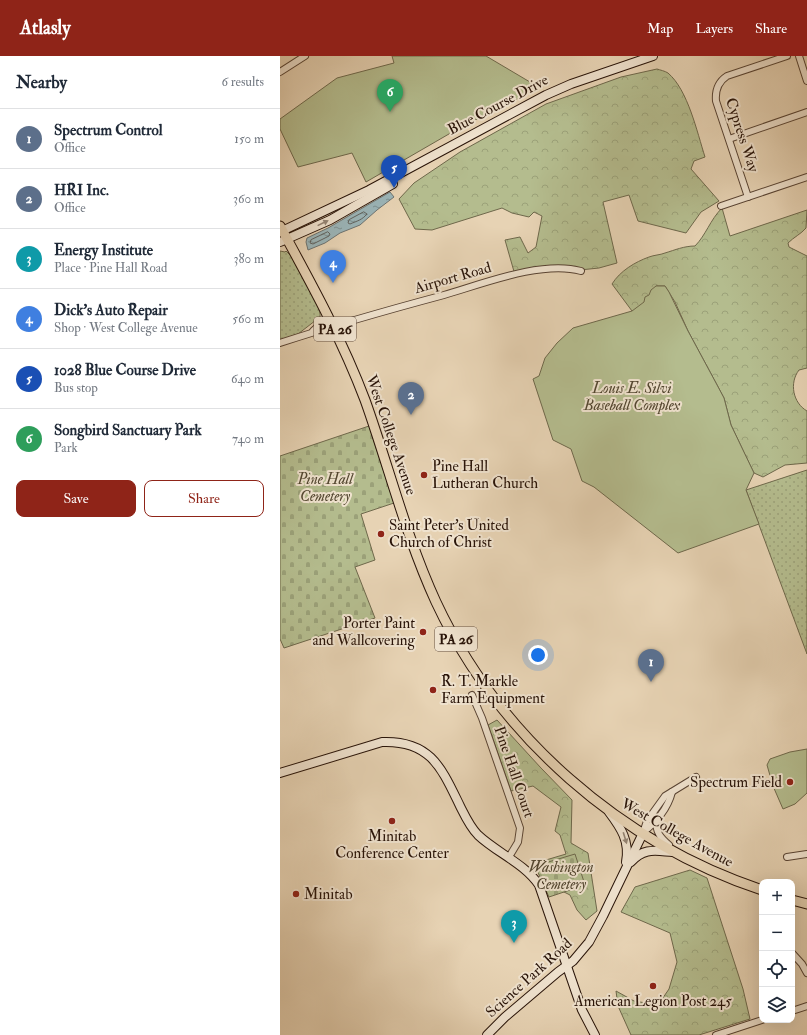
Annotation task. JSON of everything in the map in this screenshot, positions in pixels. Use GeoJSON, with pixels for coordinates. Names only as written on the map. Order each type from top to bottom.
{"type":"FeatureCollection","features":[{"type":"Feature","properties":{"kind":"main road","name":"Blue Course Drive"},"geometry":{"type":"LineString","coordinates":[[282,234],[352,199],[546,95],[571,84],[650,57]]}},
{"type":"Feature","properties":{"kind":"main road","name":"West College Avenue"},"geometry":{"type":"LineString","coordinates":[[282,234],[329,316],[364,397],[419,562],[437,604],[454,635],[489,690],[535,746],[586,793],[608,810],[642,833],[714,872],[759,889]]}},
{"type":"Feature","properties":{"kind":"main road"},"geometry":{"type":"LineString","coordinates":[[280,773],[375,743],[396,742],[414,747],[430,757],[442,770],[474,831],[528,872],[539,885],[548,907],[582,1010],[595,1035]]}},
{"type":"Feature","properties":{"kind":"main road"},"geometry":{"type":"LineString","coordinates":[[608,810],[625,837],[627,853],[625,870]]}},
{"type":"Feature","properties":{"kind":"main road","name":"Science Park Road"},"geometry":{"type":"LineString","coordinates":[[487,1035],[505,1017],[573,961],[594,933],[642,833]]}},
{"type":"Feature","properties":{"kind":"main road"},"geometry":{"type":"LineString","coordinates":[[625,870],[633,859],[644,852],[655,850],[678,853]]}},
{"type":"Feature","properties":{"kind":"main road"},"geometry":{"type":"LineString","coordinates":[[795,901],[807,904]]}},
{"type":"Feature","properties":{"kind":"street"},"geometry":{"type":"LineString","coordinates":[[280,72],[305,56]]}},
{"type":"Feature","properties":{"kind":"street","name":"Cypress Way"},"geometry":{"type":"LineString","coordinates":[[748,197],[716,101],[716,92],[721,82],[732,74],[786,56]]}},
{"type":"Feature","properties":{"kind":"street"},"geometry":{"type":"LineString","coordinates":[[799,56],[807,81]]}},
{"type":"Feature","properties":{"kind":"street"},"geometry":{"type":"LineString","coordinates":[[729,139],[807,112]]}},
{"type":"Feature","properties":{"kind":"street"},"geometry":{"type":"LineString","coordinates":[[721,206],[807,177]]}},
{"type":"Feature","properties":{"kind":"street","name":"Airport Road"},"geometry":{"type":"LineString","coordinates":[[280,343],[368,315],[509,276],[545,269],[560,268],[580,271]]}},
{"type":"Feature","properties":{"kind":"street"},"geometry":{"type":"LineString","coordinates":[[312,332],[329,316]]}},
{"type":"Feature","properties":{"kind":"street","name":"Pine Hall Court"},"geometry":{"type":"LineString","coordinates":[[472,695],[482,718],[520,828],[518,842],[509,857]]}},
{"type":"Feature","properties":{"kind":"street"},"geometry":{"type":"LineString","coordinates":[[642,833],[647,821],[665,796],[696,777]]}},
{"type":"Feature","properties":{"kind":"street"},"geometry":{"type":"LineString","coordinates":[[642,833],[653,825],[670,800],[672,792]]}},
{"type":"Feature","properties":{"kind":"street"},"geometry":{"type":"LineString","coordinates":[[658,818],[656,827],[659,835],[678,853]]}},
{"type":"Feature","properties":{"kind":"street"},"geometry":{"type":"LineString","coordinates":[[787,857],[807,854]]}},
{"type":"Feature","properties":{"kind":"street"},"geometry":{"type":"LineString","coordinates":[[795,956],[807,973]]}},
{"type":"Feature","properties":{"kind":"street"},"geometry":{"type":"LineString","coordinates":[[795,1010],[807,1006]]}},
{"type":"Feature","properties":{"kind":"street"},"geometry":{"type":"LineString","coordinates":[[716,1035],[759,1021]]}},
{"type":"Feature","properties":{"kind":"green space"},"geometry":{"type":"Polygon","coordinates":[[[392,56],[486,56],[535,85],[537,89],[461,127],[366,182],[352,153],[298,167],[280,129],[280,119],[337,78],[394,63],[392,56]]]}},
{"type":"Feature","properties":{"kind":"green space"},"geometry":{"type":"Polygon","coordinates":[[[657,69],[668,73],[675,80],[686,100],[705,157],[694,161],[691,169],[719,201],[701,212],[686,233],[638,221],[629,195],[603,202],[617,263],[599,268],[580,270],[567,268],[515,275],[505,240],[520,237],[528,253],[536,247],[542,216],[534,212],[529,217],[512,213],[502,208],[432,230],[415,229],[399,199],[414,183],[460,152],[546,104],[621,77],[657,69]]]}},
{"type":"Feature","properties":{"kind":"green space"},"geometry":{"type":"Polygon","coordinates":[[[722,208],[730,236],[807,210],[806,228],[788,243],[789,247],[807,256],[807,368],[799,370],[793,387],[798,403],[807,411],[807,463],[785,465],[763,477],[754,473],[731,425],[724,398],[688,331],[675,302],[665,286],[656,286],[654,308],[632,311],[612,284],[615,279],[633,264],[651,256],[663,254],[683,247],[695,246],[714,217],[722,208]]]}},
{"type":"Feature","properties":{"kind":"green space"},"geometry":{"type":"Polygon","coordinates":[[[280,251],[286,251],[291,256],[314,296],[320,311],[320,317],[298,334],[280,340],[280,251]]]}},
{"type":"Feature","properties":{"kind":"green space","name":"Louis E. Silvi Baseball Complex"},"geometry":{"type":"Polygon","coordinates":[[[656,286],[665,286],[669,292],[724,398],[731,425],[754,473],[746,490],[759,524],[678,553],[594,487],[582,481],[571,449],[553,440],[533,379],[539,376],[545,358],[557,343],[573,328],[632,311],[644,302],[645,297],[649,295],[651,290],[656,286]]]}},
{"type":"Feature","properties":{"kind":"green space","name":"Pine Hall Cemetery"},"geometry":{"type":"Polygon","coordinates":[[[369,426],[394,503],[361,514],[375,560],[355,567],[375,618],[284,648],[280,639],[280,456],[369,426]]]}},
{"type":"Feature","properties":{"kind":"green space"},"geometry":{"type":"Polygon","coordinates":[[[807,470],[807,654],[746,490],[807,470]]]}},
{"type":"Feature","properties":{"kind":"green space"},"geometry":{"type":"Polygon","coordinates":[[[497,720],[572,800],[571,843],[588,853],[597,911],[586,920],[577,910],[570,895],[544,882],[536,863],[566,854],[560,835],[555,831],[561,807],[533,786],[511,791],[488,725],[497,720]]]}},
{"type":"Feature","properties":{"kind":"green space","name":"Spectrum Field"},"geometry":{"type":"Polygon","coordinates":[[[807,749],[807,793],[795,804],[783,809],[773,786],[767,765],[770,759],[790,752],[807,749]]]}},
{"type":"Feature","properties":{"kind":"green space","name":"Washington Cemetery"},"geometry":{"type":"Polygon","coordinates":[[[575,854],[585,885],[549,897],[535,866],[575,854]]]}},
{"type":"Feature","properties":{"kind":"green space"},"geometry":{"type":"Polygon","coordinates":[[[690,870],[707,878],[743,989],[750,1019],[699,1035],[631,1035],[618,1006],[616,991],[634,1001],[658,1005],[669,989],[677,962],[670,933],[621,912],[635,887],[690,870]]]}},
{"type":"Feature","properties":{"kind":"water"},"geometry":{"type":"Polygon","coordinates":[[[390,192],[394,197],[360,225],[340,233],[325,243],[308,250],[306,242],[307,238],[328,228],[390,192]]]}},
{"type":"Feature","properties":{"kind":"place","name":"Songbird Sanctuary Park"},"geometry":{"type":"Point","coordinates":[390,112]}},
{"type":"Feature","properties":{"kind":"place","name":"1028 Blue Course Drive"},"geometry":{"type":"Point","coordinates":[394,188]}},
{"type":"Feature","properties":{"kind":"place","name":"Dick's Auto Repair"},"geometry":{"type":"Point","coordinates":[333,283]}},
{"type":"Feature","properties":{"kind":"place","name":"HRI Inc."},"geometry":{"type":"Point","coordinates":[411,415]}},
{"type":"Feature","properties":{"kind":"place","name":"Pine Hall Lutheran Church"},"geometry":{"type":"Point","coordinates":[424,475]}},
{"type":"Feature","properties":{"kind":"place","name":"Saint Peter's United Church of Christ"},"geometry":{"type":"Point","coordinates":[381,534]}},
{"type":"Feature","properties":{"kind":"place","name":"Porter Paint and Wallcovering"},"geometry":{"type":"Point","coordinates":[423,632]}},
{"type":"Feature","properties":{"kind":"place","name":"Spectrum Control"},"geometry":{"type":"Point","coordinates":[651,682]}},
{"type":"Feature","properties":{"kind":"place","name":"R. T. Markle Farm Equipment"},"geometry":{"type":"Point","coordinates":[433,690]}},
{"type":"Feature","properties":{"kind":"place","name":"Spectrum Field"},"geometry":{"type":"Point","coordinates":[790,782]}},
{"type":"Feature","properties":{"kind":"place","name":"Minitab Conference Center"},"geometry":{"type":"Point","coordinates":[392,821]}},
{"type":"Feature","properties":{"kind":"place","name":"Minitab"},"geometry":{"type":"Point","coordinates":[296,894]}},
{"type":"Feature","properties":{"kind":"place","name":"Energy Institute"},"geometry":{"type":"Point","coordinates":[514,943]}},
{"type":"Feature","properties":{"kind":"place","name":"American Legion Post 245"},"geometry":{"type":"Point","coordinates":[653,986]}}]}
